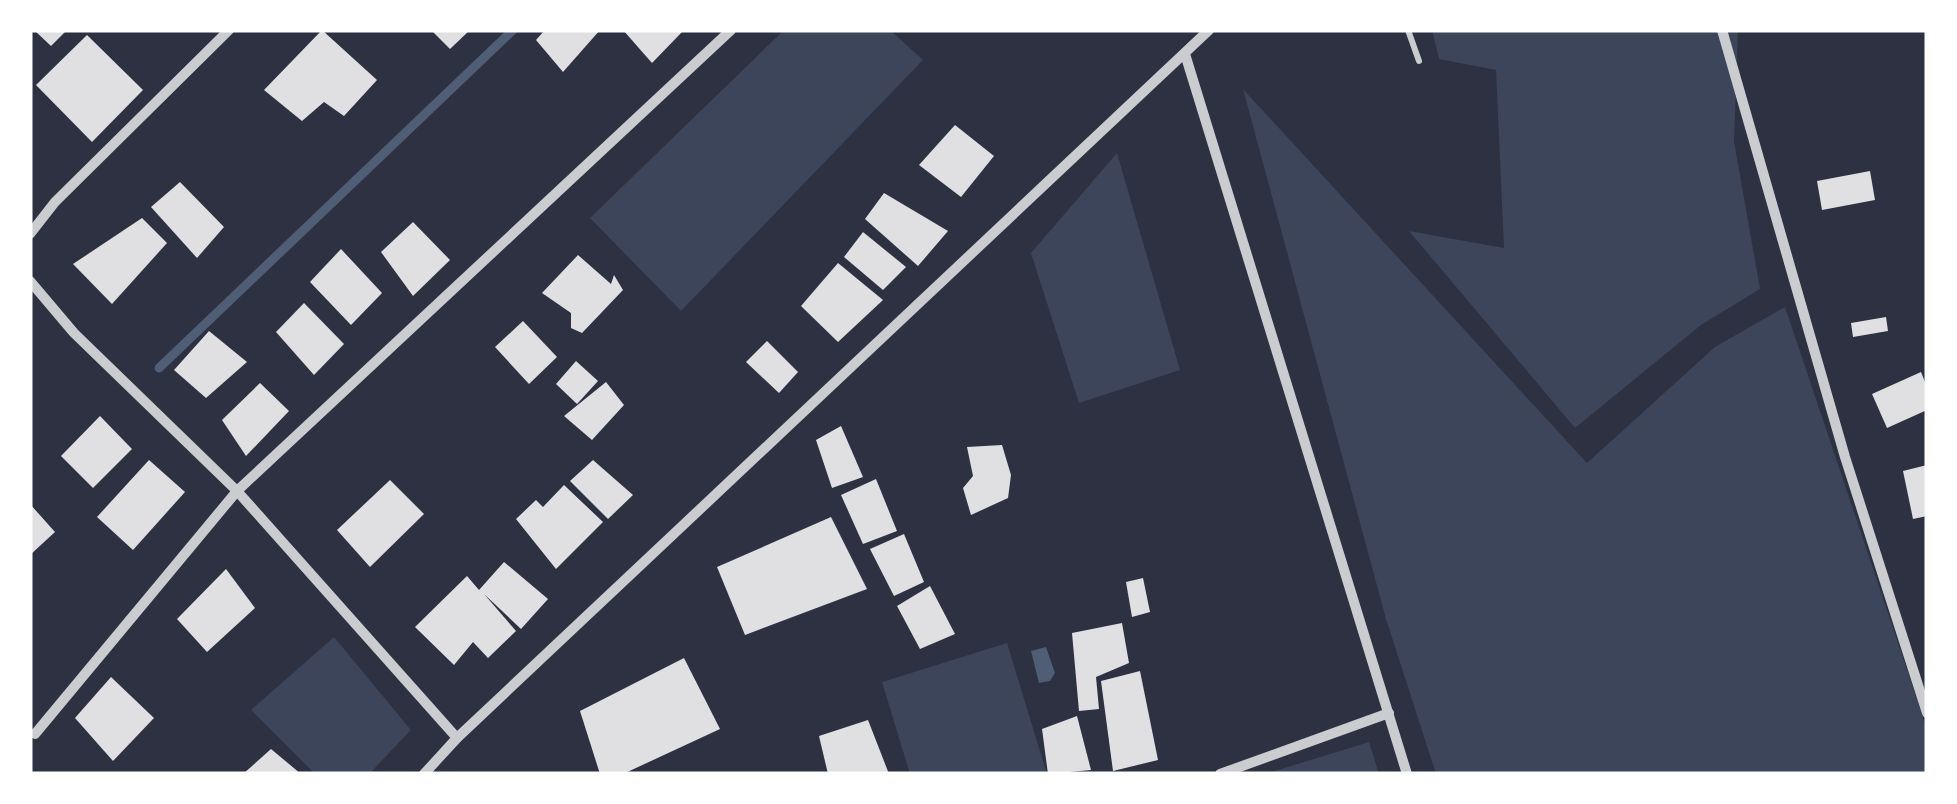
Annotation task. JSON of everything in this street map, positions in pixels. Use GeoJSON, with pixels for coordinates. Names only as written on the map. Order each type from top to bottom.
{"type":"FeatureCollection","features":[{"type":"Feature","properties":{"kind":"street"},"geometry":{"type":"LineString","coordinates":[[30,234],[55,202],[229,30]]}},
{"type":"Feature","properties":{"kind":"street"},"geometry":{"type":"LineString","coordinates":[[34,734],[237,492],[731,30]]}},
{"type":"Feature","properties":{"kind":"street"},"geometry":{"type":"LineString","coordinates":[[424,774],[457,738],[1209,30]]}},
{"type":"Feature","properties":{"kind":"street"},"geometry":{"type":"LineString","coordinates":[[1722,30],[1845,457],[1927,713]]}},
{"type":"Feature","properties":{"kind":"street"},"geometry":{"type":"LineString","coordinates":[[1185,54],[1408,774]]}},
{"type":"Feature","properties":{"kind":"street"},"geometry":{"type":"LineString","coordinates":[[30,281],[74,333],[237,492],[457,738]]}},
{"type":"Feature","properties":{"kind":"street"},"geometry":{"type":"LineString","coordinates":[[1220,774],[1390,713]]}},
{"type":"Feature","properties":{"kind":"lane"},"geometry":{"type":"LineString","coordinates":[[1408,30],[1419,60]]}},
{"type":"Feature","properties":{"kind":"shaded area"},"geometry":{"type":"Polygon","coordinates":[[[784,30],[890,30],[923,60],[681,311],[590,218],[784,30]]]}},
{"type":"Feature","properties":{"kind":"shaded area"},"geometry":{"type":"Polygon","coordinates":[[[1432,30],[1738,30],[1734,141],[1760,289],[1701,325],[1575,428],[1409,231],[1504,248],[1496,70],[1439,59],[1432,30]]]}},
{"type":"Feature","properties":{"kind":"shaded area"},"geometry":{"type":"Polygon","coordinates":[[[1243,89],[1587,463],[1715,347],[1785,307],[1927,729],[1927,774],[1436,774],[1386,619],[1243,89]]]}},
{"type":"Feature","properties":{"kind":"shaded area"},"geometry":{"type":"Polygon","coordinates":[[[1117,153],[1180,370],[1079,403],[1031,253],[1117,153]]]}},
{"type":"Feature","properties":{"kind":"shaded area"},"geometry":{"type":"Polygon","coordinates":[[[334,637],[411,730],[369,774],[315,774],[251,710],[334,637]]]}},
{"type":"Feature","properties":{"kind":"shaded area"},"geometry":{"type":"Polygon","coordinates":[[[1007,643],[1047,774],[910,774],[882,682],[1007,643]]]}},
{"type":"Feature","properties":{"kind":"shaded area"},"geometry":{"type":"Polygon","coordinates":[[[1046,647],[1055,673],[1050,681],[1039,683],[1031,651],[1046,647]]]}},
{"type":"Feature","properties":{"kind":"shaded area"},"geometry":{"type":"Polygon","coordinates":[[[1369,742],[1379,774],[1265,774],[1369,742]]]}},
{"type":"Feature","properties":{"kind":"building"},"geometry":{"type":"Polygon","coordinates":[[[34,30],[67,30],[51,46],[34,30]]]}},
{"type":"Feature","properties":{"kind":"building"},"geometry":{"type":"Polygon","coordinates":[[[322,30],[377,80],[344,116],[324,102],[302,121],[264,90],[322,30]]]}},
{"type":"Feature","properties":{"kind":"building"},"geometry":{"type":"Polygon","coordinates":[[[431,30],[470,30],[450,49],[431,30]]]}},
{"type":"Feature","properties":{"kind":"building"},"geometry":{"type":"Polygon","coordinates":[[[545,30],[600,30],[563,72],[536,40],[545,30]]]}},
{"type":"Feature","properties":{"kind":"building"},"geometry":{"type":"Polygon","coordinates":[[[623,30],[684,30],[652,63],[623,30]]]}},
{"type":"Feature","properties":{"kind":"building"},"geometry":{"type":"Polygon","coordinates":[[[87,35],[143,90],[92,142],[36,85],[87,35]]]}},
{"type":"Feature","properties":{"kind":"building"},"geometry":{"type":"Polygon","coordinates":[[[955,125],[994,156],[961,197],[919,165],[955,125]]]}},
{"type":"Feature","properties":{"kind":"building"},"geometry":{"type":"Polygon","coordinates":[[[1870,171],[1875,200],[1822,210],[1817,181],[1870,171]]]}},
{"type":"Feature","properties":{"kind":"building"},"geometry":{"type":"Polygon","coordinates":[[[180,182],[224,227],[197,258],[151,207],[180,182]]]}},
{"type":"Feature","properties":{"kind":"building"},"geometry":{"type":"Polygon","coordinates":[[[884,193],[948,231],[918,266],[865,219],[884,193]]]}},
{"type":"Feature","properties":{"kind":"building"},"geometry":{"type":"Polygon","coordinates":[[[142,218],[167,243],[112,304],[73,264],[142,218]]]}},
{"type":"Feature","properties":{"kind":"building"},"geometry":{"type":"Polygon","coordinates":[[[413,222],[450,260],[413,296],[381,252],[413,222]]]}},
{"type":"Feature","properties":{"kind":"building"},"geometry":{"type":"Polygon","coordinates":[[[863,232],[906,267],[883,290],[844,257],[863,232]]]}},
{"type":"Feature","properties":{"kind":"building"},"geometry":{"type":"Polygon","coordinates":[[[341,249],[382,293],[351,325],[310,282],[341,249]]]}},
{"type":"Feature","properties":{"kind":"building"},"geometry":{"type":"Polygon","coordinates":[[[578,255],[611,284],[614,275],[623,290],[582,333],[571,328],[571,313],[542,293],[578,255]]]}},
{"type":"Feature","properties":{"kind":"building"},"geometry":{"type":"Polygon","coordinates":[[[838,263],[883,300],[838,342],[801,306],[838,263]]]}},
{"type":"Feature","properties":{"kind":"building"},"geometry":{"type":"Polygon","coordinates":[[[304,303],[344,344],[314,375],[276,332],[304,303]]]}},
{"type":"Feature","properties":{"kind":"building"},"geometry":{"type":"Polygon","coordinates":[[[1886,317],[1888,331],[1853,337],[1851,323],[1886,317]]]}},
{"type":"Feature","properties":{"kind":"building"},"geometry":{"type":"Polygon","coordinates":[[[523,321],[557,357],[529,384],[495,347],[523,321]]]}},
{"type":"Feature","properties":{"kind":"building"},"geometry":{"type":"Polygon","coordinates":[[[209,331],[247,362],[206,398],[174,370],[209,331]]]}},
{"type":"Feature","properties":{"kind":"building"},"geometry":{"type":"Polygon","coordinates":[[[767,341],[798,372],[779,393],[746,362],[767,341]]]}},
{"type":"Feature","properties":{"kind":"building"},"geometry":{"type":"Polygon","coordinates":[[[576,361],[598,381],[577,404],[556,384],[576,361]]]}},
{"type":"Feature","properties":{"kind":"building"},"geometry":{"type":"Polygon","coordinates":[[[1921,372],[1927,387],[1927,410],[1887,428],[1872,394],[1921,372]]]}},
{"type":"Feature","properties":{"kind":"building"},"geometry":{"type":"Polygon","coordinates":[[[606,382],[624,405],[592,440],[564,416],[606,382]]]}},
{"type":"Feature","properties":{"kind":"building"},"geometry":{"type":"Polygon","coordinates":[[[260,383],[289,411],[246,456],[222,420],[260,383]]]}},
{"type":"Feature","properties":{"kind":"building"},"geometry":{"type":"Polygon","coordinates":[[[100,416],[132,449],[93,488],[61,456],[100,416]]]}},
{"type":"Feature","properties":{"kind":"building"},"geometry":{"type":"Polygon","coordinates":[[[841,426],[863,477],[832,488],[816,440],[841,426]]]}},
{"type":"Feature","properties":{"kind":"building"},"geometry":{"type":"Polygon","coordinates":[[[1002,445],[1011,475],[1008,498],[971,515],[963,488],[973,476],[967,447],[1002,445]]]}},
{"type":"Feature","properties":{"kind":"building"},"geometry":{"type":"Polygon","coordinates":[[[149,460],[185,492],[133,550],[97,517],[149,460]]]}},
{"type":"Feature","properties":{"kind":"building"},"geometry":{"type":"Polygon","coordinates":[[[593,460],[633,495],[608,519],[570,481],[593,460]]]}},
{"type":"Feature","properties":{"kind":"building"},"geometry":{"type":"Polygon","coordinates":[[[1927,465],[1927,516],[1913,519],[1903,471],[1927,465]]]}},
{"type":"Feature","properties":{"kind":"building"},"geometry":{"type":"Polygon","coordinates":[[[876,479],[897,531],[863,544],[841,495],[876,479]]]}},
{"type":"Feature","properties":{"kind":"building"},"geometry":{"type":"Polygon","coordinates":[[[390,480],[424,514],[370,567],[337,530],[390,480]]]}},
{"type":"Feature","properties":{"kind":"building"},"geometry":{"type":"Polygon","coordinates":[[[564,485],[603,522],[556,569],[516,519],[536,500],[543,507],[564,485]]]}},
{"type":"Feature","properties":{"kind":"building"},"geometry":{"type":"Polygon","coordinates":[[[30,504],[55,532],[30,555],[30,504]]]}},
{"type":"Feature","properties":{"kind":"building"},"geometry":{"type":"Polygon","coordinates":[[[831,517],[867,589],[745,635],[717,567],[831,517]]]}},
{"type":"Feature","properties":{"kind":"building"},"geometry":{"type":"Polygon","coordinates":[[[904,534],[924,582],[894,596],[870,549],[904,534]]]}},
{"type":"Feature","properties":{"kind":"building"},"geometry":{"type":"Polygon","coordinates":[[[504,562],[548,599],[521,629],[484,594],[516,631],[488,658],[473,642],[454,665],[415,627],[467,576],[479,590],[504,562]]]}},
{"type":"Feature","properties":{"kind":"building"},"geometry":{"type":"Polygon","coordinates":[[[226,569],[255,608],[207,652],[177,619],[226,569]]]}},
{"type":"Feature","properties":{"kind":"building"},"geometry":{"type":"Polygon","coordinates":[[[1143,578],[1150,612],[1132,617],[1126,582],[1143,578]]]}},
{"type":"Feature","properties":{"kind":"building"},"geometry":{"type":"Polygon","coordinates":[[[930,586],[955,634],[920,649],[897,606],[930,586]]]}},
{"type":"Feature","properties":{"kind":"building"},"geometry":{"type":"Polygon","coordinates":[[[1122,623],[1129,663],[1096,677],[1099,709],[1079,711],[1072,633],[1122,623]]]}},
{"type":"Feature","properties":{"kind":"building"},"geometry":{"type":"Polygon","coordinates":[[[684,658],[720,729],[623,774],[600,774],[580,711],[684,658]]]}},
{"type":"Feature","properties":{"kind":"building"},"geometry":{"type":"Polygon","coordinates":[[[1140,671],[1158,760],[1113,771],[1101,681],[1140,671]]]}},
{"type":"Feature","properties":{"kind":"building"},"geometry":{"type":"Polygon","coordinates":[[[111,677],[154,718],[113,761],[75,718],[111,677]]]}},
{"type":"Feature","properties":{"kind":"building"},"geometry":{"type":"Polygon","coordinates":[[[1077,716],[1091,770],[1048,774],[1042,729],[1077,716]]]}},
{"type":"Feature","properties":{"kind":"building"},"geometry":{"type":"Polygon","coordinates":[[[868,720],[889,774],[828,774],[819,736],[868,720]]]}},
{"type":"Feature","properties":{"kind":"building"},"geometry":{"type":"Polygon","coordinates":[[[271,749],[301,774],[243,774],[271,749]]]}},
{"type":"Feature","properties":{"kind":"waterway"},"geometry":{"type":"LineString","coordinates":[[159,368],[513,30]]}}]}
